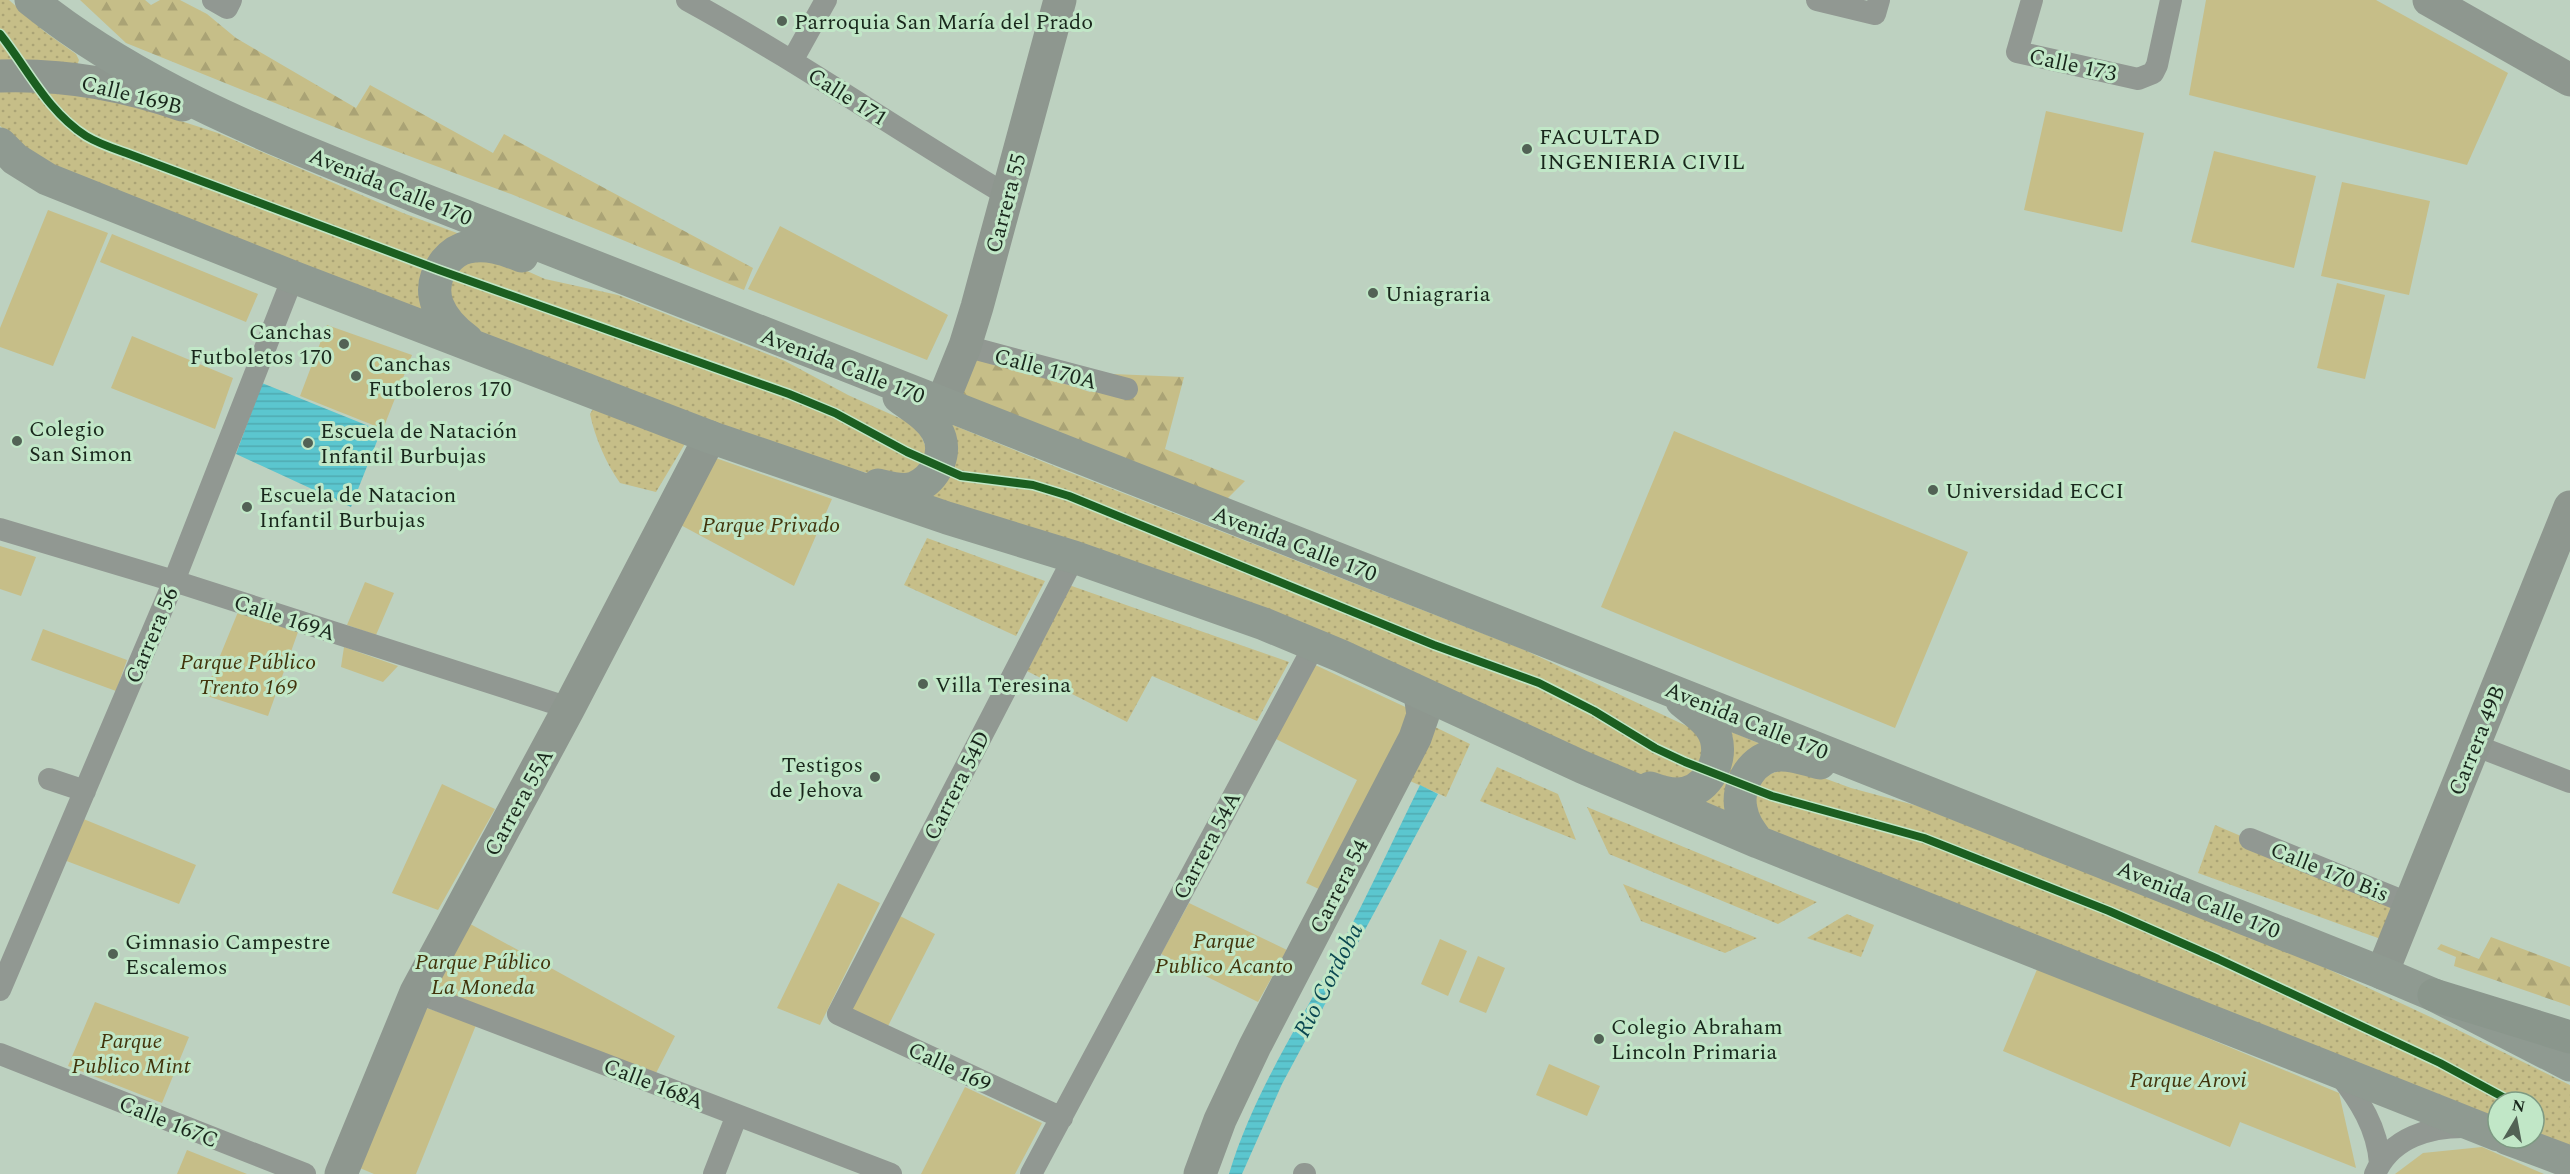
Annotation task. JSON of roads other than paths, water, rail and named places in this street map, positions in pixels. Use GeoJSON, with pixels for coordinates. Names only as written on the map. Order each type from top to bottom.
{"type":"FeatureCollection","features":[{"type":"Feature","properties":{"kind":"highway"},"geometry":{"type":"LineString","coordinates":[[2434,995],[2570,1037]]}},
{"type":"Feature","properties":{"kind":"main road","name":"Avenida Calle 170"},"geometry":{"type":"LineString","coordinates":[[31,0],[95,47],[159,84],[260,133],[628,281],[1667,688],[2382,973],[2434,995],[2570,1065]]}},
{"type":"Feature","properties":{"kind":"main road"},"geometry":{"type":"LineString","coordinates":[[0,144],[15,159],[47,179],[293,277],[710,437],[1241,615],[1315,644],[1582,767],[1758,842],[2486,1130]]}},
{"type":"Feature","properties":{"kind":"main road"},"geometry":{"type":"LineString","coordinates":[[477,347],[452,329],[442,316],[436,304],[434,288],[439,270],[450,255],[466,247],[501,248],[552,268],[628,281]]}},
{"type":"Feature","properties":{"kind":"main road"},"geometry":{"type":"LineString","coordinates":[[788,463],[898,490],[913,488],[928,480],[938,467],[941,458],[942,447],[939,433],[930,420],[872,376]]}},
{"type":"Feature","properties":{"kind":"main road"},"geometry":{"type":"LineString","coordinates":[[1582,767],[1668,793],[1677,794],[1698,788],[1714,769],[1718,756],[1716,737],[1706,721],[1667,688]]}},
{"type":"Feature","properties":{"kind":"main road"},"geometry":{"type":"LineString","coordinates":[[1758,842],[1746,826],[1740,807],[1742,784],[1757,763],[1770,756],[1792,756],[1915,786]]}},
{"type":"Feature","properties":{"kind":"main road"},"geometry":{"type":"LineString","coordinates":[[2527,1150],[2570,1174]]}},
{"type":"Feature","properties":{"kind":"main road"},"geometry":{"type":"LineString","coordinates":[[2539,1150],[2570,1162]]}},
{"type":"Feature","properties":{"kind":"street"},"geometry":{"type":"LineString","coordinates":[[59,0],[95,47]]}},
{"type":"Feature","properties":{"kind":"street","name":"Calle 171"},"geometry":{"type":"LineString","coordinates":[[687,0],[792,61],[934,152],[1007,195]]}},
{"type":"Feature","properties":{"kind":"street"},"geometry":{"type":"LineString","coordinates":[[792,61],[826,0]]}},
{"type":"Feature","properties":{"kind":"street","name":"Carrera 55"},"geometry":{"type":"LineString","coordinates":[[942,403],[965,346],[1060,0]]}},
{"type":"Feature","properties":{"kind":"street"},"geometry":{"type":"LineString","coordinates":[[1817,0],[1877,7]]}},
{"type":"Feature","properties":{"kind":"street","name":"Calle 173"},"geometry":{"type":"LineString","coordinates":[[2031,0],[2017,52],[2129,77],[2146,77],[2153,73],[2157,65],[2171,0]]}},
{"type":"Feature","properties":{"kind":"street"},"geometry":{"type":"LineString","coordinates":[[2449,5],[2570,80]]}},
{"type":"Feature","properties":{"kind":"street","name":"Calle 169B"},"geometry":{"type":"LineString","coordinates":[[0,76],[57,77],[116,85],[146,93],[260,133]]}},
{"type":"Feature","properties":{"kind":"street"},"geometry":{"type":"LineString","coordinates":[[0,162],[47,179]]}},
{"type":"Feature","properties":{"kind":"street","name":"Carrera 56"},"geometry":{"type":"LineString","coordinates":[[0,990],[174,581],[293,277]]}},
{"type":"Feature","properties":{"kind":"street","name":"Calle 170A"},"geometry":{"type":"LineString","coordinates":[[965,346],[1127,389]]}},
{"type":"Feature","properties":{"kind":"street","name":"Carrera 55A"},"geometry":{"type":"LineString","coordinates":[[340,1174],[416,992],[569,708],[710,437]]}},
{"type":"Feature","properties":{"kind":"street","name":"Carrera 49B"},"geometry":{"type":"LineString","coordinates":[[2382,973],[2570,507]]}},
{"type":"Feature","properties":{"kind":"street","name":"Calle 169A"},"geometry":{"type":"LineString","coordinates":[[0,529],[174,581],[569,708]]}},
{"type":"Feature","properties":{"kind":"street","name":"Carrera 54D"},"geometry":{"type":"LineString","coordinates":[[838,1014],[1074,558]]}},
{"type":"Feature","properties":{"kind":"street","name":"Carrera 54A"},"geometry":{"type":"LineString","coordinates":[[1031,1174],[1315,644]]}},
{"type":"Feature","properties":{"kind":"street","name":"Carrera 54"},"geometry":{"type":"LineString","coordinates":[[1200,1174],[1220,1120],[1255,1046],[1415,738],[1423,715],[1420,694]]}},
{"type":"Feature","properties":{"kind":"street"},"geometry":{"type":"LineString","coordinates":[[2474,745],[2570,782]]}},
{"type":"Feature","properties":{"kind":"street"},"geometry":{"type":"LineString","coordinates":[[49,779],[85,790]]}},
{"type":"Feature","properties":{"kind":"street","name":"Calle 170 Bis"},"geometry":{"type":"LineString","coordinates":[[2250,838],[2410,904]]}},
{"type":"Feature","properties":{"kind":"street","name":"Calle 168A"},"geometry":{"type":"LineString","coordinates":[[416,992],[891,1174]]}},
{"type":"Feature","properties":{"kind":"street","name":"Calle 169"},"geometry":{"type":"LineString","coordinates":[[838,1014],[1062,1118]]}},
{"type":"Feature","properties":{"kind":"street","name":"Calle 167C"},"geometry":{"type":"LineString","coordinates":[[0,1054],[305,1174]]}},
{"type":"Feature","properties":{"kind":"street"},"geometry":{"type":"LineString","coordinates":[[2337,1072],[2368,1116],[2377,1139],[2377,1169]]}},
{"type":"Feature","properties":{"kind":"street"},"geometry":{"type":"LineString","coordinates":[[714,1174],[737,1115]]}},
{"type":"Feature","properties":{"kind":"street"},"geometry":{"type":"LineString","coordinates":[[2377,1169],[2402,1142],[2424,1132],[2449,1128],[2486,1134]]}},
{"type":"Feature","properties":{"kind":"water","name":"Escuela de Natación Infantil Burbujas"},"geometry":{"type":"Polygon","coordinates":[[[262,383],[381,431],[351,507],[236,454],[262,383]]]}},
{"type":"Feature","properties":{"kind":"water","name":"Rio Cordoba"},"geometry":{"type":"Polygon","coordinates":[[[1420,785],[1438,794],[1282,1084],[1242,1174],[1229,1174],[1250,1117],[1263,1090],[1346,936],[1420,785]]]}},
{"type":"Feature","properties":{"kind":"place","name":"Parroquia San María del Prado"},"geometry":{"type":"Point","coordinates":[782,21]}},
{"type":"Feature","properties":{"kind":"place","name":"FACULTAD INGENIERIA CIVIL"},"geometry":{"type":"Point","coordinates":[1527,149]}},
{"type":"Feature","properties":{"kind":"place","name":"Uniagraria"},"geometry":{"type":"Point","coordinates":[1373,293]}},
{"type":"Feature","properties":{"kind":"place","name":"Canchas Futboletos 170"},"geometry":{"type":"Point","coordinates":[344,344]}},
{"type":"Feature","properties":{"kind":"place","name":"Canchas Futboleros 170"},"geometry":{"type":"Point","coordinates":[356,376]}},
{"type":"Feature","properties":{"kind":"place","name":"Colegio San Simon"},"geometry":{"type":"Point","coordinates":[17,441]}},
{"type":"Feature","properties":{"kind":"place","name":"Escuela de Natación Infantil Burbujas"},"geometry":{"type":"Point","coordinates":[308,443]}},
{"type":"Feature","properties":{"kind":"place","name":"Universidad ECCI"},"geometry":{"type":"Point","coordinates":[1933,490]}},
{"type":"Feature","properties":{"kind":"place","name":"Escuela de Natacion Infantil Burbujas"},"geometry":{"type":"Point","coordinates":[247,507]}},
{"type":"Feature","properties":{"kind":"place","name":"Villa Teresina"},"geometry":{"type":"Point","coordinates":[923,684]}},
{"type":"Feature","properties":{"kind":"place","name":"Testigos de Jehova"},"geometry":{"type":"Point","coordinates":[875,777]}},
{"type":"Feature","properties":{"kind":"place","name":"Gimnasio Campestre Escalemos"},"geometry":{"type":"Point","coordinates":[113,954]}},
{"type":"Feature","properties":{"kind":"place","name":"Colegio Abraham Lincoln Primaria"},"geometry":{"type":"Point","coordinates":[1599,1039]}},
{"type":"Feature","properties":{"kind":"park label","name":"Parque Privado"},"geometry":{"type":"Point","coordinates":[771,524]}},
{"type":"Feature","properties":{"kind":"park label","name":"Parque Público Trento 169"},"geometry":{"type":"Point","coordinates":[248,674]}},
{"type":"Feature","properties":{"kind":"park label","name":"Parque Publico Acanto"},"geometry":{"type":"Point","coordinates":[1224,952]}},
{"type":"Feature","properties":{"kind":"park label","name":"Parque Público La Moneda"},"geometry":{"type":"Point","coordinates":[483,974]}},
{"type":"Feature","properties":{"kind":"park label","name":"Parque Publico Mint"},"geometry":{"type":"Point","coordinates":[131,1052]}},
{"type":"Feature","properties":{"kind":"park label","name":"Parque Arovi"},"geometry":{"type":"Point","coordinates":[2188,1079]}}]}
